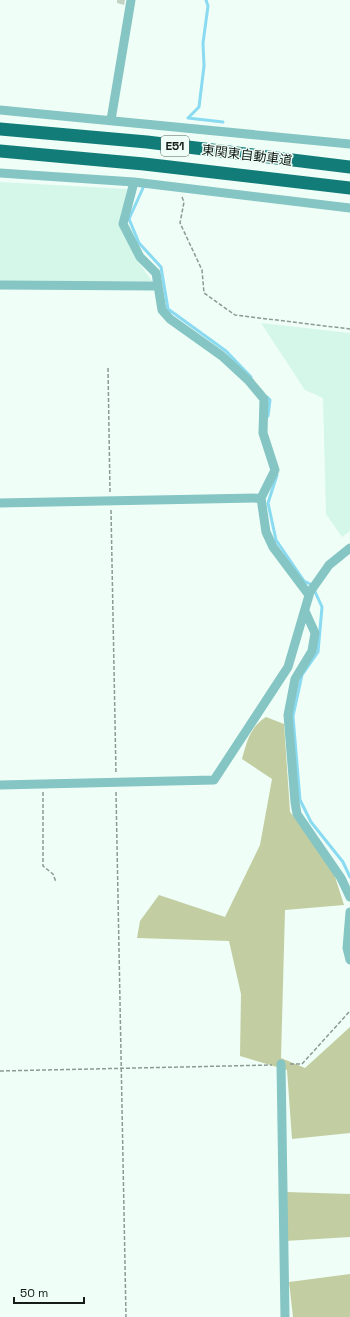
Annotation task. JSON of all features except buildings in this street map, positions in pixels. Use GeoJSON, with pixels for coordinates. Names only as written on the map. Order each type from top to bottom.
{"type":"FeatureCollection","features":[{"type":"Feature","properties":{"kind":"highway","name":"東関東自動車道"},"geometry":{"type":"LineString","coordinates":[[0,129],[147,142],[350,167]]}},
{"type":"Feature","properties":{"kind":"highway","name":"東関東自動車道"},"geometry":{"type":"LineString","coordinates":[[0,151],[144,164],[350,188]]}},
{"type":"Feature","properties":{"kind":"street"},"geometry":{"type":"LineString","coordinates":[[111,120],[131,0]]}},
{"type":"Feature","properties":{"kind":"street"},"geometry":{"type":"LineString","coordinates":[[0,110],[350,144]]}},
{"type":"Feature","properties":{"kind":"street"},"geometry":{"type":"LineString","coordinates":[[0,173],[134,182],[350,208]]}},
{"type":"Feature","properties":{"kind":"street"},"geometry":{"type":"LineString","coordinates":[[134,182],[123,224],[140,257],[156,273],[162,310],[170,319],[222,356],[249,381],[264,399],[263,433],[275,470],[261,498],[266,532],[272,547],[309,593]]}},
{"type":"Feature","properties":{"kind":"street"},"geometry":{"type":"LineString","coordinates":[[0,286],[157,286]]}},
{"type":"Feature","properties":{"kind":"street"},"geometry":{"type":"LineString","coordinates":[[0,503],[261,498]]}},
{"type":"Feature","properties":{"kind":"street"},"geometry":{"type":"LineString","coordinates":[[0,785],[214,780],[288,667],[309,593],[329,565],[350,548]]}},
{"type":"Feature","properties":{"kind":"street"},"geometry":{"type":"LineString","coordinates":[[305,611],[315,633],[312,651],[295,679],[288,715],[295,802],[298,814],[341,878],[350,897]]}},
{"type":"Feature","properties":{"kind":"street"},"geometry":{"type":"LineString","coordinates":[[350,912],[347,948],[350,960]]}},
{"type":"Feature","properties":{"kind":"street"},"geometry":{"type":"LineString","coordinates":[[281,1064],[285,1317]]}},
{"type":"Feature","properties":{"kind":"path"},"geometry":{"type":"LineString","coordinates":[[178,188],[184,202],[180,223],[202,270],[204,293],[235,315],[350,329]]}},
{"type":"Feature","properties":{"kind":"path"},"geometry":{"type":"LineString","coordinates":[[108,368],[126,1317]]}},
{"type":"Feature","properties":{"kind":"path"},"geometry":{"type":"LineString","coordinates":[[43,784],[43,866],[53,874],[56,882]]}},
{"type":"Feature","properties":{"kind":"path"},"geometry":{"type":"LineString","coordinates":[[0,1071],[302,1064],[350,1011]]}},
{"type":"Feature","properties":{"kind":"shaded area"},"geometry":{"type":"Polygon","coordinates":[[[0,182],[127,189],[120,224],[137,260],[152,281],[0,281],[0,182]]]}},
{"type":"Feature","properties":{"kind":"shaded area"},"geometry":{"type":"Polygon","coordinates":[[[261,323],[350,333],[350,531],[342,537],[326,514],[323,398],[305,390],[261,323]]]}},
{"type":"Feature","properties":{"kind":"green space"},"geometry":{"type":"Polygon","coordinates":[[[266,717],[284,724],[290,812],[331,864],[344,905],[285,910],[281,1058],[305,1068],[350,1027],[350,1133],[292,1139],[287,1070],[240,1056],[241,994],[229,941],[137,938],[140,921],[159,895],[225,917],[260,845],[272,779],[242,759],[250,735],[256,725],[266,717]]]}},
{"type":"Feature","properties":{"kind":"green space"},"geometry":{"type":"Polygon","coordinates":[[[287,1192],[350,1194],[350,1237],[285,1241],[287,1192]]]}},
{"type":"Feature","properties":{"kind":"green space"},"geometry":{"type":"Polygon","coordinates":[[[350,1274],[350,1317],[293,1317],[289,1282],[350,1274]]]}},
{"type":"Feature","properties":{"kind":"waterway"},"geometry":{"type":"LineString","coordinates":[[206,0],[208,6],[203,43],[204,66],[199,107],[188,118],[223,122]]}},
{"type":"Feature","properties":{"kind":"waterway"},"geometry":{"type":"LineString","coordinates":[[143,188],[129,219],[139,243],[161,267],[168,309],[226,351],[251,377]]}},
{"type":"Feature","properties":{"kind":"waterway"},"geometry":{"type":"LineString","coordinates":[[267,397],[270,400],[268,416]]}},
{"type":"Feature","properties":{"kind":"waterway"},"geometry":{"type":"LineString","coordinates":[[277,475],[268,503],[276,540],[304,581],[312,585],[322,607],[318,652],[302,675],[293,716],[300,800],[311,822],[343,862],[350,877]]}}]}
